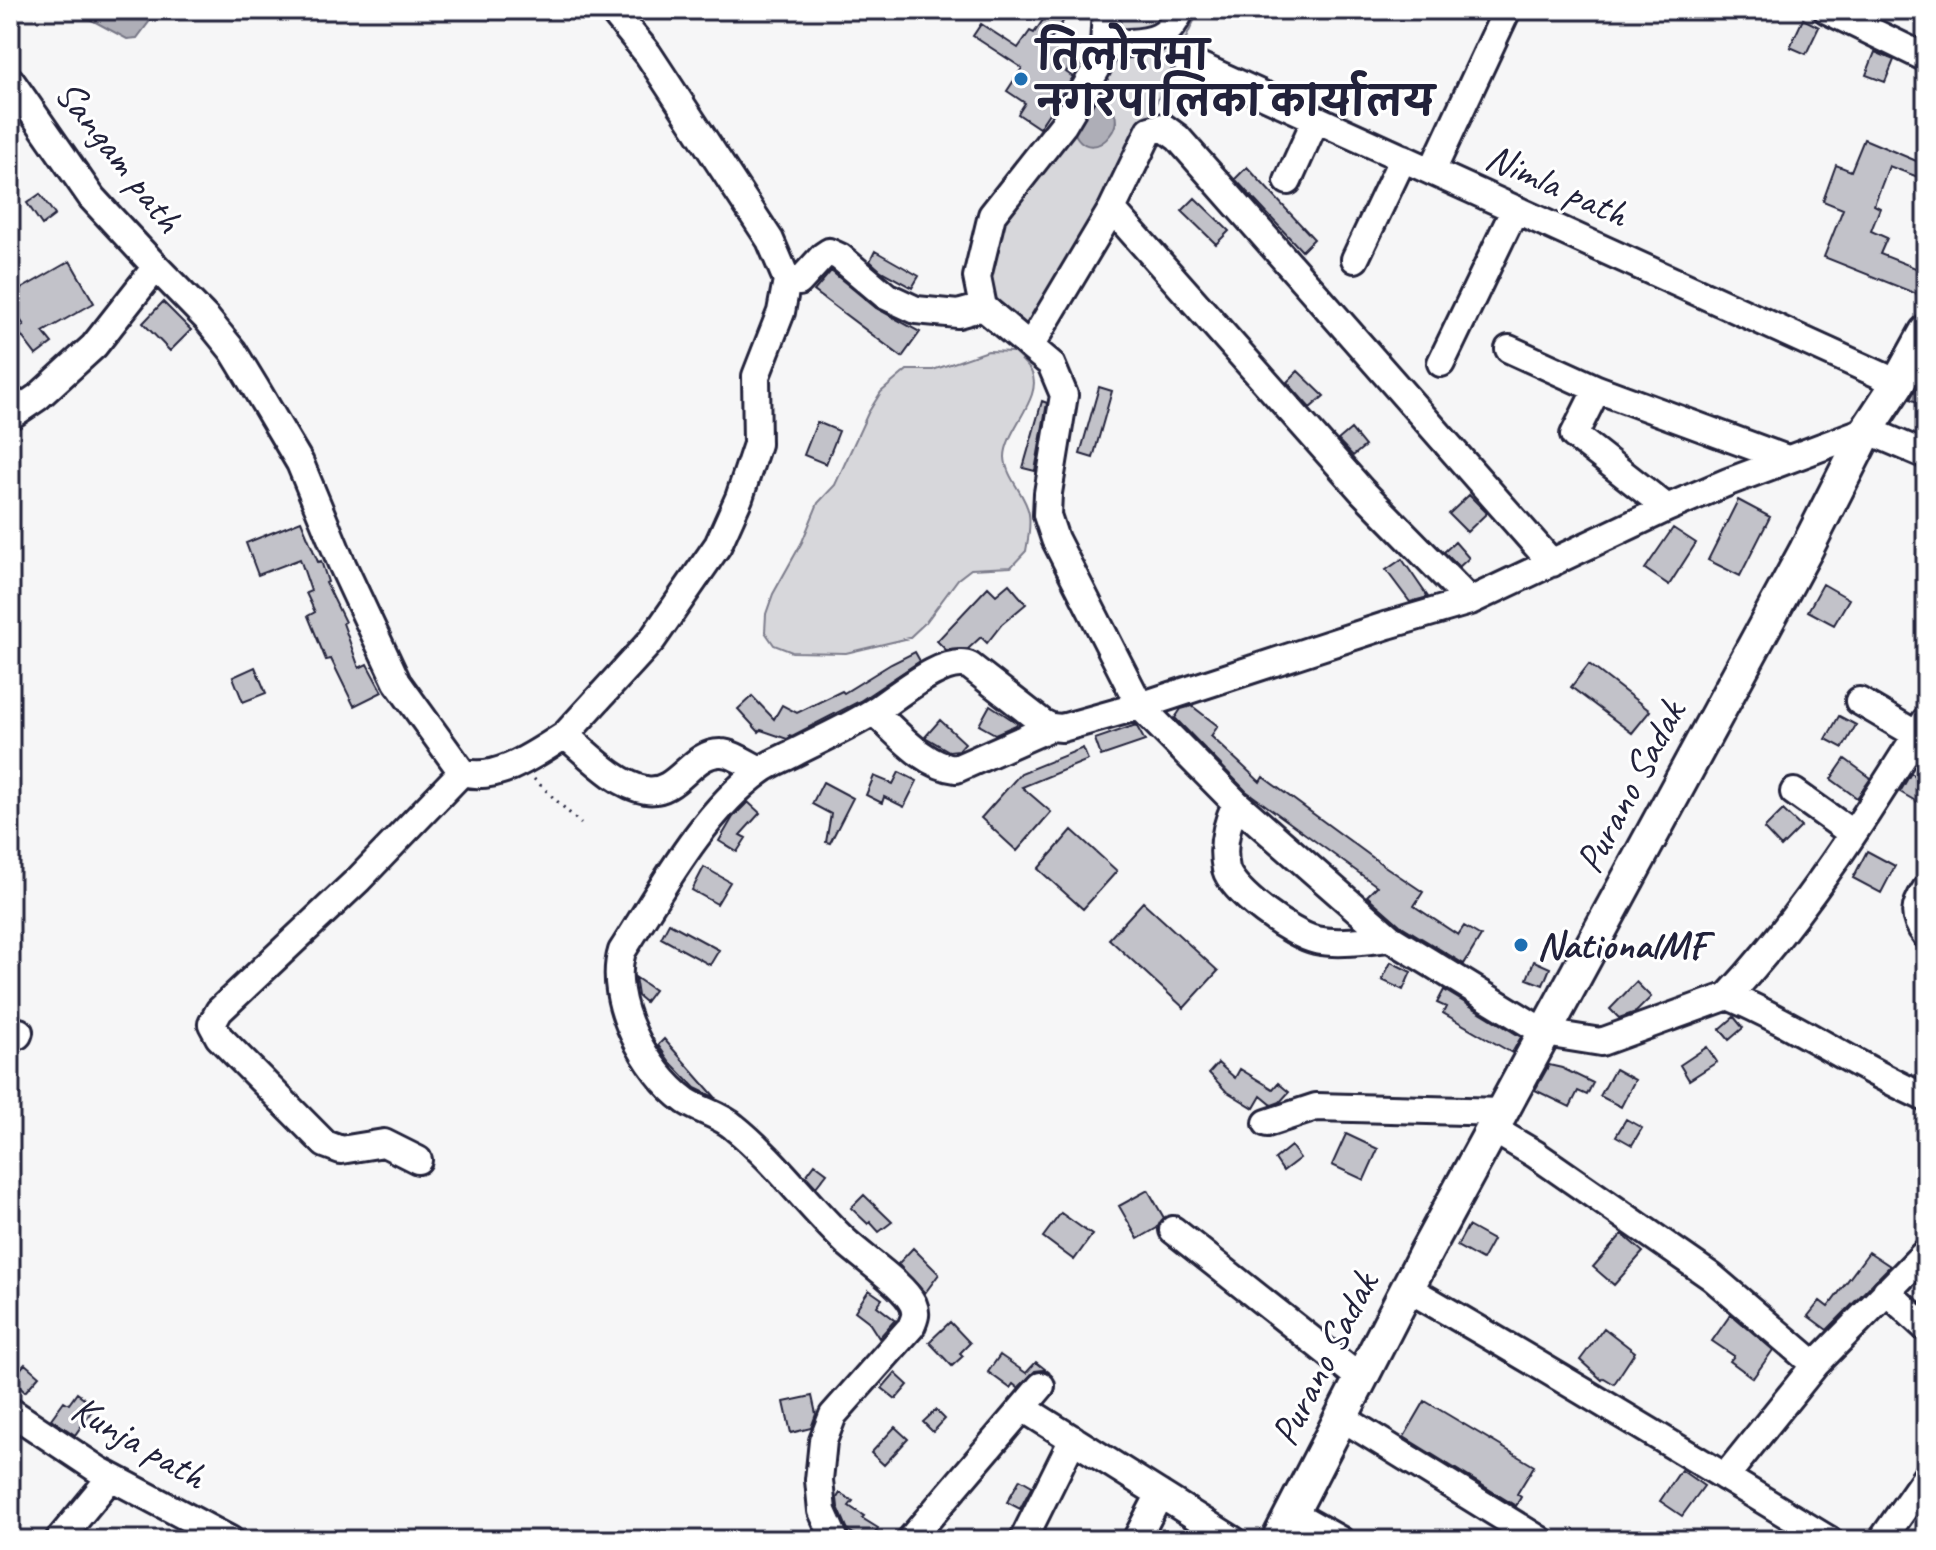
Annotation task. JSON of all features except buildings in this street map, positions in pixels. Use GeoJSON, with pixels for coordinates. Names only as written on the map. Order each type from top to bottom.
{"type":"FeatureCollection","features":[{"type":"Feature","properties":{"kind":"main road","name":"Purano Sadak"},"geometry":{"type":"LineString","coordinates":[[1285,1527],[1407,1288],[1806,550],[1867,430],[1926,332]]}},
{"type":"Feature","properties":{"kind":"street"},"geometry":{"type":"LineString","coordinates":[[156,267],[207,319],[233,351],[255,387],[300,463],[341,562],[397,682],[462,772],[484,775],[516,763],[565,735],[652,640],[718,545],[739,498],[757,444],[756,376],[781,312],[787,280],[770,240],[648,54],[612,10]]}},
{"type":"Feature","properties":{"kind":"street"},"geometry":{"type":"LineString","coordinates":[[1106,10],[1104,46],[1097,68],[1063,125],[992,215],[977,277],[983,307],[1051,364],[1064,395],[1048,493],[1047,515],[1055,539],[1140,706],[1236,803],[1390,938],[1545,1033],[1601,1042],[1728,996],[1775,943],[1853,834],[1921,728],[1859,701]]}},
{"type":"Feature","properties":{"kind":"street"},"geometry":{"type":"LineString","coordinates":[[1104,46],[1162,37],[1170,32],[1181,10]]}},
{"type":"Feature","properties":{"kind":"street"},"geometry":{"type":"LineString","coordinates":[[1432,171],[1507,10]]}},
{"type":"Feature","properties":{"kind":"street"},"geometry":{"type":"LineString","coordinates":[[1827,10],[1926,58]]}},
{"type":"Feature","properties":{"kind":"street","name":"Nimla path"},"geometry":{"type":"LineString","coordinates":[[1184,59],[1898,383]]}},
{"type":"Feature","properties":{"kind":"street","name":"Sangam path"},"geometry":{"type":"LineString","coordinates":[[10,80],[92,198],[156,267],[94,346],[38,397],[10,416]]}},
{"type":"Feature","properties":{"kind":"street"},"geometry":{"type":"LineString","coordinates":[[1288,181],[1316,119]]}},
{"type":"Feature","properties":{"kind":"street"},"geometry":{"type":"LineString","coordinates":[[1031,345],[1112,209],[1150,130],[1163,127],[1178,138],[1552,563]]}},
{"type":"Feature","properties":{"kind":"street"},"geometry":{"type":"LineString","coordinates":[[1355,259],[1403,158]]}},
{"type":"Feature","properties":{"kind":"street"},"geometry":{"type":"LineString","coordinates":[[1112,209],[1362,491],[1470,601]]}},
{"type":"Feature","properties":{"kind":"street"},"geometry":{"type":"LineString","coordinates":[[1441,363],[1515,209]]}},
{"type":"Feature","properties":{"kind":"street"},"geometry":{"type":"LineString","coordinates":[[787,280],[799,282],[829,252],[840,257],[886,296],[916,310],[958,314],[983,307]]}},
{"type":"Feature","properties":{"kind":"street"},"geometry":{"type":"LineString","coordinates":[[1509,349],[1597,389],[1787,459]]}},
{"type":"Feature","properties":{"kind":"street"},"geometry":{"type":"LineString","coordinates":[[1597,389],[1574,435],[1667,508]]}},
{"type":"Feature","properties":{"kind":"street"},"geometry":{"type":"LineString","coordinates":[[874,712],[930,761],[944,768],[956,769],[1051,727],[1071,726],[1140,706],[1470,601],[1667,508],[1867,430],[1926,455]]}},
{"type":"Feature","properties":{"kind":"street"},"geometry":{"type":"LineString","coordinates":[[835,1540],[822,1511],[820,1495],[823,1441],[833,1415],[911,1327],[916,1316],[914,1305],[906,1294],[845,1241],[733,1125],[687,1101],[661,1078],[633,1035],[618,979],[618,966],[622,951],[683,858],[722,807],[760,770],[874,712],[942,668],[963,663],[1051,727]]}},
{"type":"Feature","properties":{"kind":"street"},"geometry":{"type":"LineString","coordinates":[[565,735],[619,779],[647,790],[665,789],[710,754],[724,753],[760,770]]}},
{"type":"Feature","properties":{"kind":"street"},"geometry":{"type":"LineString","coordinates":[[418,1160],[384,1143],[341,1150],[325,1144],[219,1037],[212,1024],[219,1011],[359,879],[462,772]]}},
{"type":"Feature","properties":{"kind":"street"},"geometry":{"type":"LineString","coordinates":[[1794,792],[1853,834]]}},
{"type":"Feature","properties":{"kind":"street"},"geometry":{"type":"LineString","coordinates":[[1236,803],[1227,824],[1224,852],[1227,872],[1264,914],[1315,940],[1390,938]]}},
{"type":"Feature","properties":{"kind":"street"},"geometry":{"type":"LineString","coordinates":[[1926,889],[1915,911],[1916,920],[1926,935]]}},
{"type":"Feature","properties":{"kind":"street"},"geometry":{"type":"LineString","coordinates":[[1728,996],[1762,1010],[1884,1079],[1926,1098]]}},
{"type":"Feature","properties":{"kind":"street"},"geometry":{"type":"LineString","coordinates":[[1267,1123],[1316,1107],[1497,1120],[1535,1154],[1712,1277],[1815,1365]]}},
{"type":"Feature","properties":{"kind":"street"},"geometry":{"type":"LineString","coordinates":[[1173,1230],[1361,1379]]}},
{"type":"Feature","properties":{"kind":"street"},"geometry":{"type":"LineString","coordinates":[[1725,1477],[1815,1365],[1926,1252]]}},
{"type":"Feature","properties":{"kind":"street"},"geometry":{"type":"LineString","coordinates":[[1407,1288],[1550,1370],[1622,1417],[1829,1540]]}},
{"type":"Feature","properties":{"kind":"street"},"geometry":{"type":"LineString","coordinates":[[1886,1291],[1926,1328]]}},
{"type":"Feature","properties":{"kind":"street"},"geometry":{"type":"LineString","coordinates":[[910,1540],[1041,1386]]}},
{"type":"Feature","properties":{"kind":"street"},"geometry":{"type":"LineString","coordinates":[[1023,1408],[1233,1540]]}},
{"type":"Feature","properties":{"kind":"street","name":"Kunja path"},"geometry":{"type":"LineString","coordinates":[[10,1411],[111,1477],[230,1540]]}},
{"type":"Feature","properties":{"kind":"street"},"geometry":{"type":"LineString","coordinates":[[1341,1417],[1540,1540]]}},
{"type":"Feature","properties":{"kind":"street"},"geometry":{"type":"LineString","coordinates":[[1023,1540],[1073,1439]]}},
{"type":"Feature","properties":{"kind":"street"},"geometry":{"type":"LineString","coordinates":[[59,1540],[111,1477]]}},
{"type":"Feature","properties":{"kind":"street"},"geometry":{"type":"LineString","coordinates":[[1882,1540],[1926,1477]]}},
{"type":"Feature","properties":{"kind":"street"},"geometry":{"type":"LineString","coordinates":[[1136,1540],[1160,1494]]}},
{"type":"Feature","properties":{"kind":"street"},"geometry":{"type":"LineString","coordinates":[[1285,1527],[1340,1540]]}},
{"type":"Feature","properties":{"kind":"path"},"geometry":{"type":"LineString","coordinates":[[516,763],[581,824]]}},
{"type":"Feature","properties":{"kind":"shaded area"},"geometry":{"type":"Polygon","coordinates":[[[73,10],[158,10],[137,38],[127,39],[73,10]]]}},
{"type":"Feature","properties":{"kind":"shaded area"},"geometry":{"type":"Polygon","coordinates":[[[1109,10],[1199,10],[1152,112],[1029,331],[995,306],[990,287],[993,241],[1005,211],[1072,127],[1116,123],[1108,107],[1091,101],[1109,10]]]}},
{"type":"Feature","properties":{"kind":"shaded area"},"geometry":{"type":"Polygon","coordinates":[[[1091,101],[1107,105],[1115,114],[1115,125],[1101,143],[1091,146],[1081,141],[1072,127],[1091,101]]]}},
{"type":"Feature","properties":{"kind":"shaded area"},"geometry":{"type":"Polygon","coordinates":[[[988,351],[1014,352],[1031,371],[1034,381],[1029,402],[1011,436],[1005,457],[1029,514],[1026,551],[1011,567],[971,569],[958,579],[926,622],[909,638],[846,653],[792,652],[774,645],[765,632],[766,614],[773,594],[802,542],[818,503],[835,485],[881,392],[907,370],[933,370],[988,351]]]}},
{"type":"Feature","properties":{"kind":"place","name":"तिलोत्तमा नगरपालिका कार्यालय"},"geometry":{"type":"Point","coordinates":[1021,79]}},
{"type":"Feature","properties":{"kind":"place","name":"NationalMF"},"geometry":{"type":"Point","coordinates":[1521,945]}}]}
